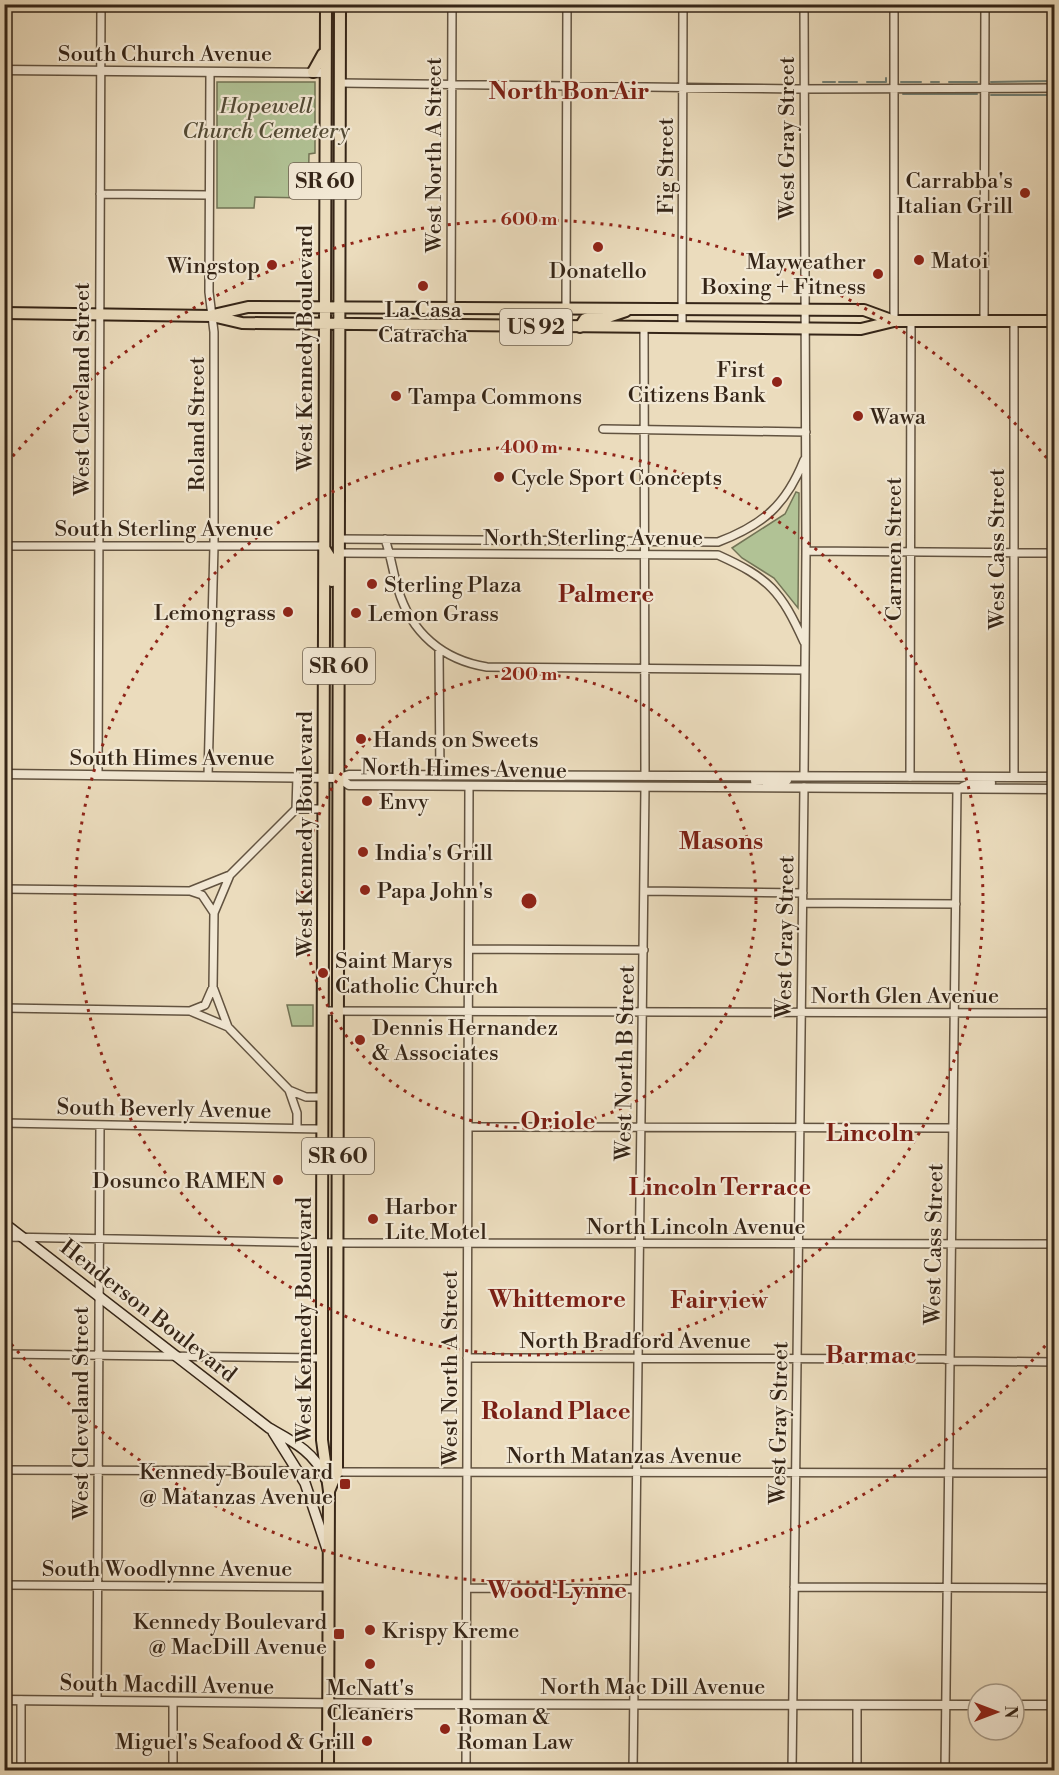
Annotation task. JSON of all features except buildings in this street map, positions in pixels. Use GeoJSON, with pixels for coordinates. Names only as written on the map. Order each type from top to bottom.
{"type":"FeatureCollection","features":[{"type":"Feature","properties":{"kind":"main road","name":"West Kennedy Boulevard"},"geometry":{"type":"LineString","coordinates":[[328,4],[323,472],[322,1097],[322,1440],[329,1491],[328,1770]]}},
{"type":"Feature","properties":{"kind":"main road"},"geometry":{"type":"LineString","coordinates":[[328,4],[332,74],[334,79],[340,83]]}},
{"type":"Feature","properties":{"kind":"main road","name":"West Kennedy Boulevard"},"geometry":{"type":"LineString","coordinates":[[337,1472],[340,4]]}},
{"type":"Feature","properties":{"kind":"main road"},"geometry":{"type":"LineString","coordinates":[[313,72],[319,63],[326,42]]}},
{"type":"Feature","properties":{"kind":"main road","name":"US 92"},"geometry":{"type":"LineString","coordinates":[[212,316],[248,307],[635,308],[864,310],[894,321]]}},
{"type":"Feature","properties":{"kind":"main road"},"geometry":{"type":"LineString","coordinates":[[580,327],[585,319],[608,317],[635,308]]}},
{"type":"Feature","properties":{"kind":"main road","name":"US 92"},"geometry":{"type":"LineString","coordinates":[[4,313],[212,316],[242,323],[804,329],[861,329],[894,321],[1054,321]]}},
{"type":"Feature","properties":{"kind":"main road"},"geometry":{"type":"LineString","coordinates":[[323,472],[331,486],[331,532],[339,554]]}},
{"type":"Feature","properties":{"kind":"main road"},"geometry":{"type":"LineString","coordinates":[[323,546],[332,559],[332,607],[339,622]]}},
{"type":"Feature","properties":{"kind":"main road","name":"Henderson Boulevard"},"geometry":{"type":"LineString","coordinates":[[4,1223],[270,1428],[313,1456],[324,1475],[329,1491]]}},
{"type":"Feature","properties":{"kind":"main road","name":"Henderson Boulevard"},"geometry":{"type":"LineString","coordinates":[[270,1428],[299,1471],[329,1554]]}},
{"type":"Feature","properties":{"kind":"main road","name":"SR 60"},"geometry":{"type":"LineString","coordinates":[[329,1491],[337,1472]]}},
{"type":"Feature","properties":{"kind":"street","name":"West Cleveland Street"},"geometry":{"type":"LineString","coordinates":[[99,774],[101,4]]}},
{"type":"Feature","properties":{"kind":"street","name":"West North A Street"},"geometry":{"type":"LineString","coordinates":[[451,307],[452,4]]}},
{"type":"Feature","properties":{"kind":"street"},"geometry":{"type":"LineString","coordinates":[[566,308],[567,4]]}},
{"type":"Feature","properties":{"kind":"street","name":"Fig Street"},"geometry":{"type":"LineString","coordinates":[[682,328],[683,4]]}},
{"type":"Feature","properties":{"kind":"street","name":"West Gray Street"},"geometry":{"type":"LineString","coordinates":[[804,4],[806,432],[804,775]]}},
{"type":"Feature","properties":{"kind":"street"},"geometry":{"type":"LineString","coordinates":[[894,4],[894,321]]}},
{"type":"Feature","properties":{"kind":"street"},"geometry":{"type":"LineString","coordinates":[[984,321],[985,4]]}},
{"type":"Feature","properties":{"kind":"street","name":"South Church Avenue"},"geometry":{"type":"LineString","coordinates":[[4,70],[313,72],[326,74]]}},
{"type":"Feature","properties":{"kind":"street","name":"Roland Street"},"geometry":{"type":"LineString","coordinates":[[208,776],[214,546],[214,332],[209,195],[210,72]]}},
{"type":"Feature","properties":{"kind":"street"},"geometry":{"type":"LineString","coordinates":[[340,83],[804,89],[1054,88]]}},
{"type":"Feature","properties":{"kind":"street"},"geometry":{"type":"LineString","coordinates":[[100,194],[209,195]]}},
{"type":"Feature","properties":{"kind":"street","name":"Carmen Street"},"geometry":{"type":"LineString","coordinates":[[910,777],[911,321]]}},
{"type":"Feature","properties":{"kind":"street","name":"West Cass Street"},"geometry":{"type":"LineString","coordinates":[[1014,321],[1014,777]]}},
{"type":"Feature","properties":{"kind":"street"},"geometry":{"type":"LineString","coordinates":[[644,327],[645,776]]}},
{"type":"Feature","properties":{"kind":"street"},"geometry":{"type":"LineString","coordinates":[[603,429],[806,432]]}},
{"type":"Feature","properties":{"kind":"street","name":"North Sterling Avenue"},"geometry":{"type":"LineString","coordinates":[[339,539],[718,542],[746,532],[779,506],[790,490],[806,455]]}},
{"type":"Feature","properties":{"kind":"street"},"geometry":{"type":"LineString","coordinates":[[385,540],[391,554],[398,590],[408,613],[428,642],[440,651],[472,664],[487,667],[805,670]]}},
{"type":"Feature","properties":{"kind":"street"},"geometry":{"type":"LineString","coordinates":[[536,542],[536,554]]}},
{"type":"Feature","properties":{"kind":"street"},"geometry":{"type":"LineString","coordinates":[[564,542],[564,555]]}},
{"type":"Feature","properties":{"kind":"street"},"geometry":{"type":"LineString","coordinates":[[718,542],[718,555]]}},
{"type":"Feature","properties":{"kind":"street","name":"South Sterling Avenue"},"geometry":{"type":"LineString","coordinates":[[4,546],[323,546]]}},
{"type":"Feature","properties":{"kind":"street"},"geometry":{"type":"LineString","coordinates":[[806,550],[1054,554]]}},
{"type":"Feature","properties":{"kind":"street","name":"North Sterling Avenue"},"geometry":{"type":"LineString","coordinates":[[339,554],[718,555],[750,570],[769,584],[786,606],[805,644]]}},
{"type":"Feature","properties":{"kind":"street"},"geometry":{"type":"LineString","coordinates":[[440,651],[440,776]]}},
{"type":"Feature","properties":{"kind":"street","name":"South Himes Avenue"},"geometry":{"type":"LineString","coordinates":[[4,774],[339,778]]}},
{"type":"Feature","properties":{"kind":"street","name":"North Himes Avenue"},"geometry":{"type":"LineString","coordinates":[[339,778],[349,775],[1054,777]]}},
{"type":"Feature","properties":{"kind":"street"},"geometry":{"type":"LineString","coordinates":[[737,786],[750,781],[794,780],[804,775]]}},
{"type":"Feature","properties":{"kind":"street"},"geometry":{"type":"LineString","coordinates":[[228,1027],[213,987],[214,913],[230,875],[296,809],[297,776]]}},
{"type":"Feature","properties":{"kind":"street"},"geometry":{"type":"LineString","coordinates":[[804,787],[818,781],[874,781],[883,777]]}},
{"type":"Feature","properties":{"kind":"street"},"geometry":{"type":"LineString","coordinates":[[957,789],[972,783],[1008,782],[1014,777]]}},
{"type":"Feature","properties":{"kind":"street","name":"North Himes Avenue"},"geometry":{"type":"LineString","coordinates":[[339,778],[349,785],[957,789],[1052,787]]}},
{"type":"Feature","properties":{"kind":"street","name":"West North A Street"},"geometry":{"type":"LineString","coordinates":[[466,1770],[469,786]]}},
{"type":"Feature","properties":{"kind":"street","name":"West North B Street"},"geometry":{"type":"LineString","coordinates":[[633,1770],[645,787]]}},
{"type":"Feature","properties":{"kind":"street","name":"West Gray Street"},"geometry":{"type":"LineString","coordinates":[[792,1770],[804,787]]}},
{"type":"Feature","properties":{"kind":"street","name":"West Cass Street"},"geometry":{"type":"LineString","coordinates":[[945,1770],[957,789]]}},
{"type":"Feature","properties":{"kind":"street"},"geometry":{"type":"LineString","coordinates":[[296,809],[323,809]]}},
{"type":"Feature","properties":{"kind":"street"},"geometry":{"type":"LineString","coordinates":[[190,891],[230,875]]}},
{"type":"Feature","properties":{"kind":"street"},"geometry":{"type":"LineString","coordinates":[[4,889],[190,891],[202,895],[214,913]]}},
{"type":"Feature","properties":{"kind":"street"},"geometry":{"type":"LineString","coordinates":[[645,891],[803,893]]}},
{"type":"Feature","properties":{"kind":"street"},"geometry":{"type":"LineString","coordinates":[[803,903],[956,904]]}},
{"type":"Feature","properties":{"kind":"street"},"geometry":{"type":"LineString","coordinates":[[469,949],[644,950]]}},
{"type":"Feature","properties":{"kind":"street"},"geometry":{"type":"LineString","coordinates":[[190,1011],[205,1005],[213,987]]}},
{"type":"Feature","properties":{"kind":"street"},"geometry":{"type":"LineString","coordinates":[[4,1008],[190,1011],[228,1027],[289,1090],[306,1097],[322,1097]]}},
{"type":"Feature","properties":{"kind":"street","name":"North Glen Avenue"},"geometry":{"type":"LineString","coordinates":[[323,1011],[1054,1013]]}},
{"type":"Feature","properties":{"kind":"street"},"geometry":{"type":"LineString","coordinates":[[289,1090],[297,1113],[297,1128]]}},
{"type":"Feature","properties":{"kind":"street","name":"South Beverly Avenue"},"geometry":{"type":"LineString","coordinates":[[4,1123],[322,1129]]}},
{"type":"Feature","properties":{"kind":"street","name":"West Cleveland Street"},"geometry":{"type":"LineString","coordinates":[[97,1701],[100,1125]]}},
{"type":"Feature","properties":{"kind":"street"},"geometry":{"type":"LineString","coordinates":[[468,1127],[953,1128]]}},
{"type":"Feature","properties":{"kind":"street","name":"North Lincoln Avenue"},"geometry":{"type":"LineString","coordinates":[[4,1237],[322,1243],[1054,1244]]}},
{"type":"Feature","properties":{"kind":"street"},"geometry":{"type":"LineString","coordinates":[[4,1354],[322,1358]]}},
{"type":"Feature","properties":{"kind":"street","name":"North Bradford Avenue"},"geometry":{"type":"LineString","coordinates":[[467,1358],[797,1358],[1054,1362]]}},
{"type":"Feature","properties":{"kind":"street"},"geometry":{"type":"LineString","coordinates":[[4,1470],[299,1471]]}},
{"type":"Feature","properties":{"kind":"street","name":"North Matanzas Avenue"},"geometry":{"type":"LineString","coordinates":[[337,1472],[1054,1473]]}},
{"type":"Feature","properties":{"kind":"street","name":"South Woodlynne Avenue"},"geometry":{"type":"LineString","coordinates":[[4,1585],[329,1587]]}},
{"type":"Feature","properties":{"kind":"street"},"geometry":{"type":"LineString","coordinates":[[794,1587],[1054,1588]]}},
{"type":"Feature","properties":{"kind":"street"},"geometry":{"type":"LineString","coordinates":[[467,1588],[635,1589]]}},
{"type":"Feature","properties":{"kind":"street","name":"South Macdill Avenue"},"geometry":{"type":"LineString","coordinates":[[4,1700],[328,1703]]}},
{"type":"Feature","properties":{"kind":"street"},"geometry":{"type":"LineString","coordinates":[[21,1700],[21,1770]]}},
{"type":"Feature","properties":{"kind":"street"},"geometry":{"type":"LineString","coordinates":[[173,1702],[173,1770]]}},
{"type":"Feature","properties":{"kind":"street","name":"North Mac Dill Avenue"},"geometry":{"type":"LineString","coordinates":[[328,1703],[966,1705]]}},
{"type":"Feature","properties":{"kind":"street"},"geometry":{"type":"LineString","coordinates":[[857,1704],[857,1770]]}},
{"type":"Feature","properties":{"kind":"street"},"geometry":{"type":"LineString","coordinates":[[1026,1705],[1054,1706]]}},
{"type":"Feature","properties":{"kind":"green space","name":"Hopewell Church Cemetery"},"geometry":{"type":"Polygon","coordinates":[[[217,82],[315,82],[315,153],[309,154],[308,198],[255,197],[254,208],[217,208],[217,82]]]}},
{"type":"Feature","properties":{"kind":"green space"},"geometry":{"type":"Polygon","coordinates":[[[796,492],[799,493],[798,608],[774,578],[742,558],[732,548],[785,514],[796,492]]]}},
{"type":"Feature","properties":{"kind":"green space"},"geometry":{"type":"Polygon","coordinates":[[[287,1005],[313,1005],[313,1026],[292,1026],[287,1005]]]}},
{"type":"Feature","properties":{"kind":"waterway"},"geometry":{"type":"LineString","coordinates":[[867,82],[886,82],[886,78]]}},
{"type":"Feature","properties":{"kind":"waterway"},"geometry":{"type":"LineString","coordinates":[[991,82],[1054,81]]}},
{"type":"Feature","properties":{"kind":"waterway"},"geometry":{"type":"LineString","coordinates":[[823,82],[835,82]]}},
{"type":"Feature","properties":{"kind":"waterway"},"geometry":{"type":"LineString","coordinates":[[839,82],[857,82]]}},
{"type":"Feature","properties":{"kind":"waterway"},"geometry":{"type":"LineString","coordinates":[[901,82],[921,82]]}},
{"type":"Feature","properties":{"kind":"waterway"},"geometry":{"type":"LineString","coordinates":[[931,82],[939,82]]}},
{"type":"Feature","properties":{"kind":"waterway"},"geometry":{"type":"LineString","coordinates":[[949,82],[977,82]]}},
{"type":"Feature","properties":{"kind":"waterway"},"geometry":{"type":"LineString","coordinates":[[903,94],[977,94]]}},
{"type":"Feature","properties":{"kind":"waterway"},"geometry":{"type":"LineString","coordinates":[[991,95],[1054,95]]}},
{"type":"Feature","properties":{"kind":"place","name":"Carrabba's Italian Grill"},"geometry":{"type":"Point","coordinates":[1025,193]}},
{"type":"Feature","properties":{"kind":"place","name":"Donatello"},"geometry":{"type":"Point","coordinates":[598,247]}},
{"type":"Feature","properties":{"kind":"place","name":"Matoi"},"geometry":{"type":"Point","coordinates":[919,260]}},
{"type":"Feature","properties":{"kind":"place","name":"Wingstop"},"geometry":{"type":"Point","coordinates":[272,265]}},
{"type":"Feature","properties":{"kind":"place","name":"Mayweather Boxing + Fitness"},"geometry":{"type":"Point","coordinates":[878,274]}},
{"type":"Feature","properties":{"kind":"place","name":"La Casa Catracha"},"geometry":{"type":"Point","coordinates":[423,286]}},
{"type":"Feature","properties":{"kind":"place","name":"First Citizens Bank"},"geometry":{"type":"Point","coordinates":[777,382]}},
{"type":"Feature","properties":{"kind":"place","name":"Tampa Commons"},"geometry":{"type":"Point","coordinates":[396,396]}},
{"type":"Feature","properties":{"kind":"place","name":"Wawa"},"geometry":{"type":"Point","coordinates":[858,416]}},
{"type":"Feature","properties":{"kind":"place","name":"Cycle Sport Concepts"},"geometry":{"type":"Point","coordinates":[499,477]}},
{"type":"Feature","properties":{"kind":"place","name":"Sterling Plaza"},"geometry":{"type":"Point","coordinates":[372,584]}},
{"type":"Feature","properties":{"kind":"place","name":"Lemongrass"},"geometry":{"type":"Point","coordinates":[288,612]}},
{"type":"Feature","properties":{"kind":"place","name":"Lemon Grass"},"geometry":{"type":"Point","coordinates":[356,613]}},
{"type":"Feature","properties":{"kind":"place","name":"Hands on Sweets"},"geometry":{"type":"Point","coordinates":[361,739]}},
{"type":"Feature","properties":{"kind":"place","name":"Envy"},"geometry":{"type":"Point","coordinates":[367,801]}},
{"type":"Feature","properties":{"kind":"place","name":"India's Grill"},"geometry":{"type":"Point","coordinates":[363,852]}},
{"type":"Feature","properties":{"kind":"place","name":"Papa John's"},"geometry":{"type":"Point","coordinates":[365,890]}},
{"type":"Feature","properties":{"kind":"place","name":"Saint Marys Catholic Church"},"geometry":{"type":"Point","coordinates":[323,973]}},
{"type":"Feature","properties":{"kind":"place","name":"Dennis Hernandez & Associates"},"geometry":{"type":"Point","coordinates":[360,1040]}},
{"type":"Feature","properties":{"kind":"place","name":"Dosunco RAMEN"},"geometry":{"type":"Point","coordinates":[278,1180]}},
{"type":"Feature","properties":{"kind":"place","name":"Harbor Lite Motel"},"geometry":{"type":"Point","coordinates":[373,1219]}},
{"type":"Feature","properties":{"kind":"place","name":"Kennedy Boulevard @ Matanzas Avenue"},"geometry":{"type":"Point","coordinates":[345,1484]}},
{"type":"Feature","properties":{"kind":"place","name":"Krispy Kreme"},"geometry":{"type":"Point","coordinates":[370,1630]}},
{"type":"Feature","properties":{"kind":"place","name":"Kennedy Boulevard @ MacDill Avenue"},"geometry":{"type":"Point","coordinates":[339,1634]}},
{"type":"Feature","properties":{"kind":"place","name":"McNatt's Cleaners"},"geometry":{"type":"Point","coordinates":[370,1664]}},
{"type":"Feature","properties":{"kind":"place","name":"Roman & Roman Law"},"geometry":{"type":"Point","coordinates":[445,1729]}},
{"type":"Feature","properties":{"kind":"place","name":"Miguel's Seafood & Grill"},"geometry":{"type":"Point","coordinates":[367,1741]}},
{"type":"Feature","properties":{"kind":"district","name":"North Bon Air"},"geometry":{"type":"Point","coordinates":[569,91]}},
{"type":"Feature","properties":{"kind":"district","name":"Palmere"},"geometry":{"type":"Point","coordinates":[606,594]}},
{"type":"Feature","properties":{"kind":"district","name":"Masons"},"geometry":{"type":"Point","coordinates":[721,841]}},
{"type":"Feature","properties":{"kind":"district","name":"Oriole"},"geometry":{"type":"Point","coordinates":[558,1121]}},
{"type":"Feature","properties":{"kind":"district","name":"Lincoln"},"geometry":{"type":"Point","coordinates":[870,1133]}},
{"type":"Feature","properties":{"kind":"district","name":"Lincoln Terrace"},"geometry":{"type":"Point","coordinates":[720,1187]}},
{"type":"Feature","properties":{"kind":"district","name":"Whittemore"},"geometry":{"type":"Point","coordinates":[557,1299]}},
{"type":"Feature","properties":{"kind":"district","name":"Fairview"},"geometry":{"type":"Point","coordinates":[719,1300]}},
{"type":"Feature","properties":{"kind":"district","name":"Barmac"},"geometry":{"type":"Point","coordinates":[871,1355]}},
{"type":"Feature","properties":{"kind":"district","name":"Roland Place"},"geometry":{"type":"Point","coordinates":[556,1411]}},
{"type":"Feature","properties":{"kind":"district","name":"Wood Lynne"},"geometry":{"type":"Point","coordinates":[557,1590]}}]}
